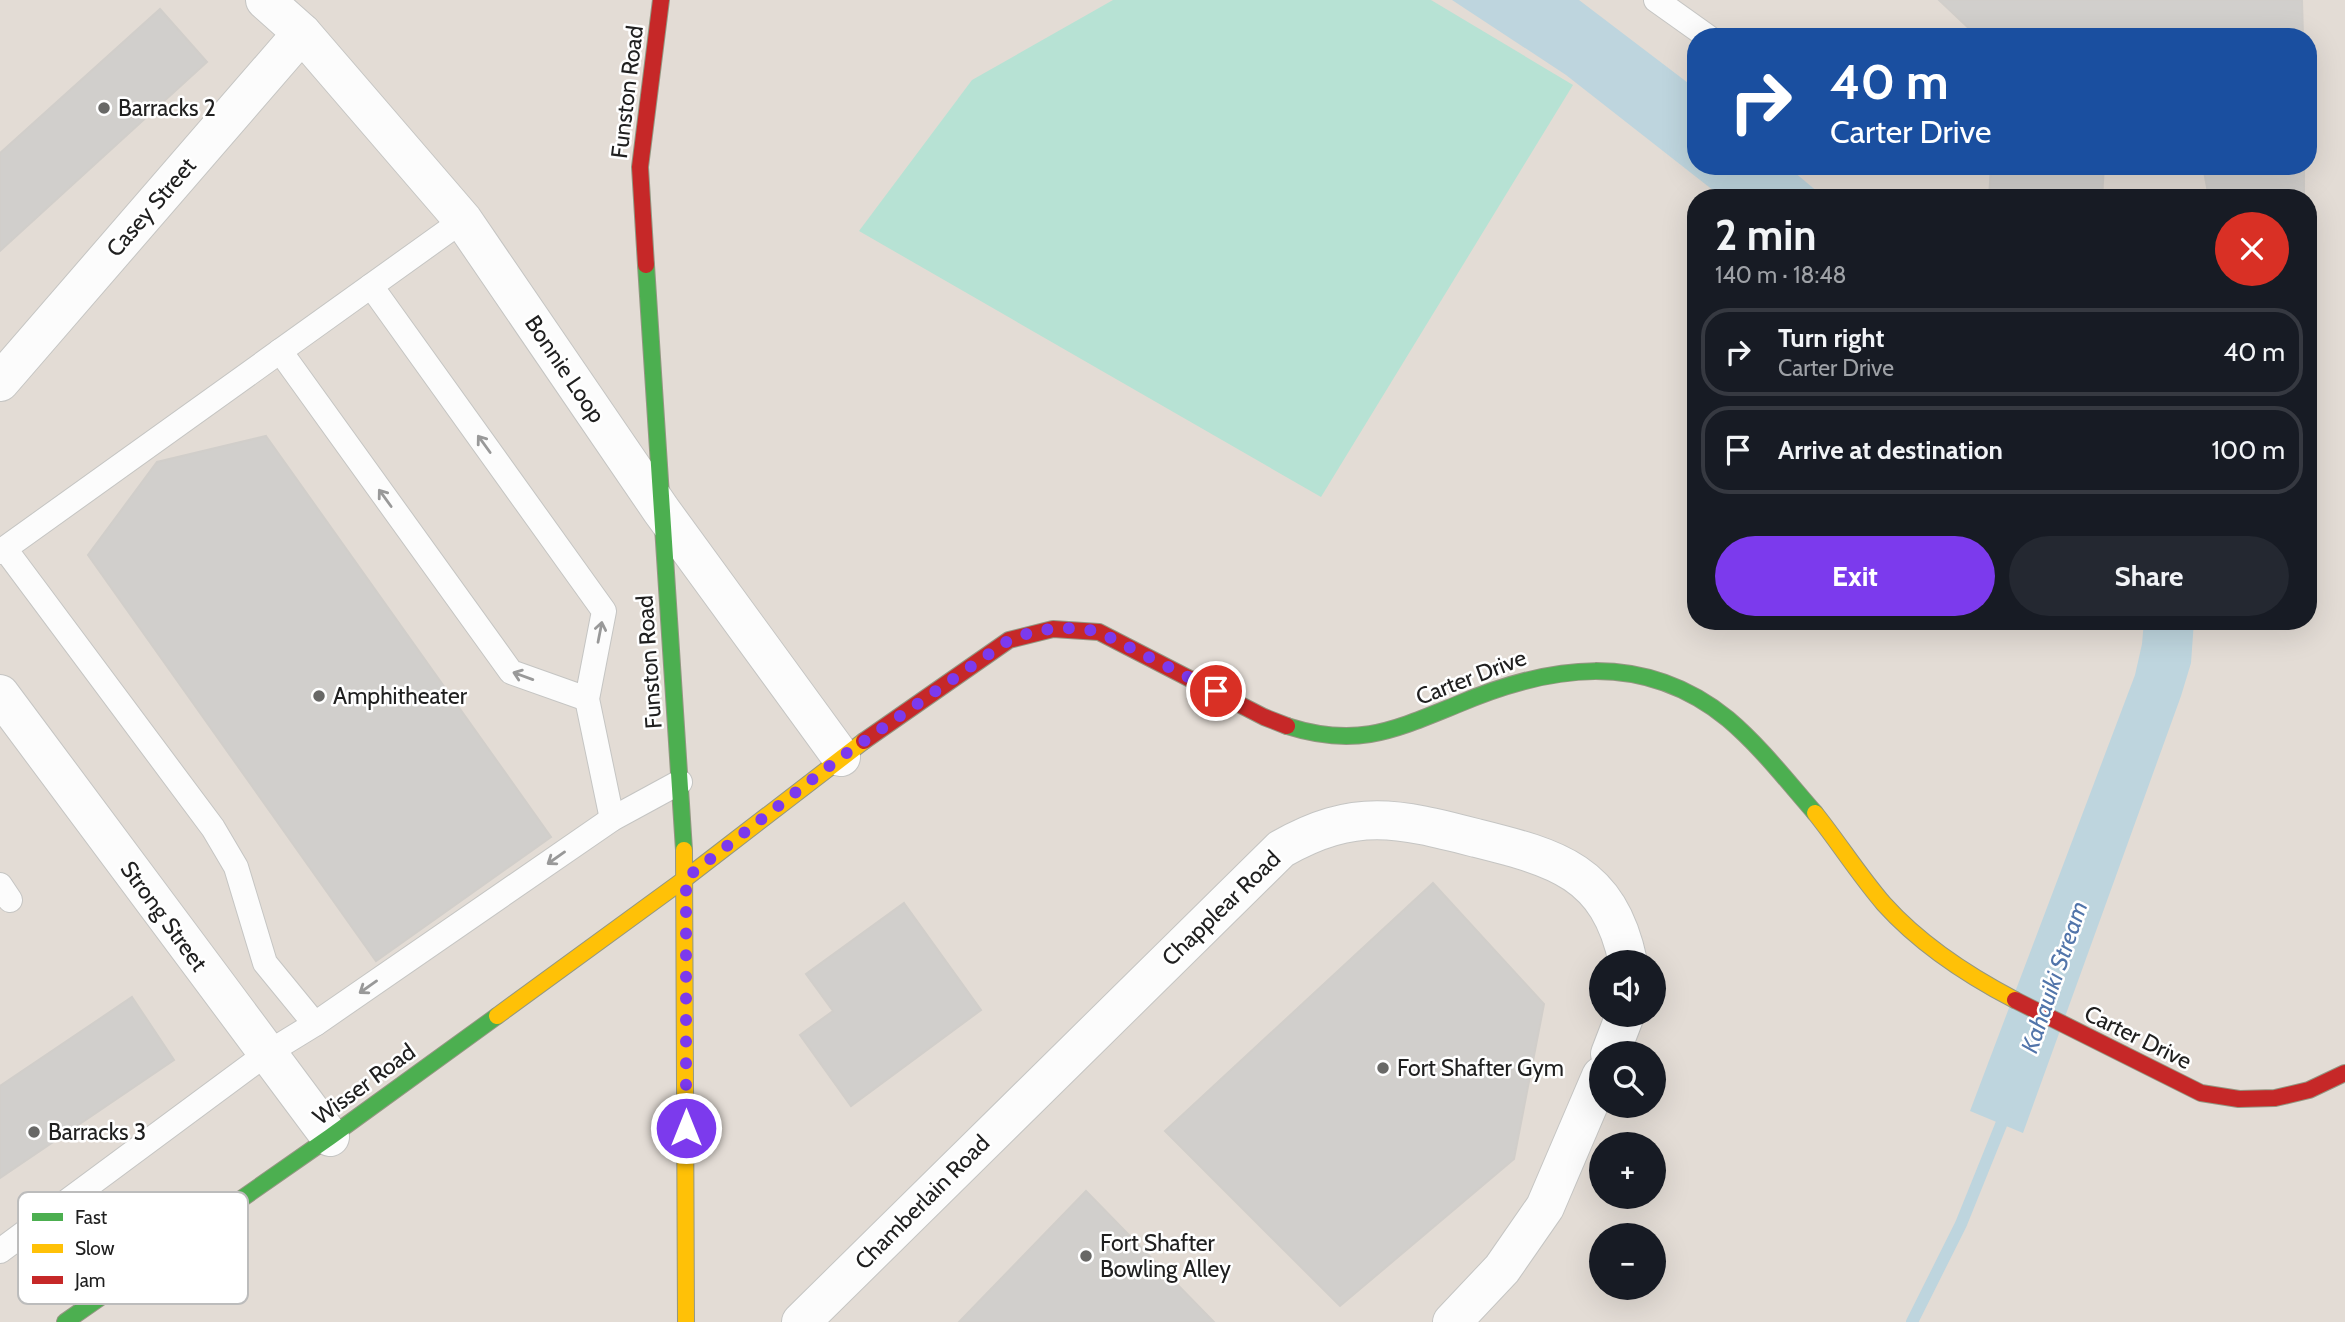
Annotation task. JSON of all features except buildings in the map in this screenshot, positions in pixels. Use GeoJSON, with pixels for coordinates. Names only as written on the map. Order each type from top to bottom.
{"type":"FeatureCollection","features":[{"type":"Feature","properties":{"kind":"street","name":"Bonnie Loop"},"geometry":{"type":"LineString","coordinates":[[265,0],[302,33],[463,220],[661,510],[841,757]]}},
{"type":"Feature","properties":{"kind":"street","name":"Funston Road"},"geometry":{"type":"LineString","coordinates":[[661,0],[640,167],[686,878],[687,1322]]}},
{"type":"Feature","properties":{"kind":"street","name":"Casey Street"},"geometry":{"type":"LineString","coordinates":[[0,382],[302,33]]}},
{"type":"Feature","properties":{"kind":"street","name":"Carter Drive"},"geometry":{"type":"LineString","coordinates":[[686,878],[841,757],[1009,640],[1032,631],[1078,628],[1099,632],[1289,728],[1342,736],[1394,730],[1513,681],[1545,674],[1598,671],[1640,677],[1684,692],[1732,721],[1757,744],[1836,840],[1878,897],[1903,923],[1935,951],[2006,997],[2201,1093],[2232,1100],[2294,1096],[2324,1086],[2345,1073]]}},
{"type":"Feature","properties":{"kind":"street","name":"Strong Street"},"geometry":{"type":"LineString","coordinates":[[0,694],[330,1138]]}},
{"type":"Feature","properties":{"kind":"street","name":"Chapplear Road"},"geometry":{"type":"LineString","coordinates":[[1044,1082],[1281,849],[1308,834],[1337,824],[1390,819],[1416,822],[1534,853],[1558,862],[1580,877],[1599,895],[1619,930],[1625,950]]}},
{"type":"Feature","properties":{"kind":"street","name":"Wisser Road"},"geometry":{"type":"LineString","coordinates":[[248,1195],[686,878]]}},
{"type":"Feature","properties":{"kind":"street","name":"Chamberlain Road"},"geometry":{"type":"LineString","coordinates":[[801,1322],[1044,1082]]}},
{"type":"Feature","properties":{"kind":"street"},"geometry":{"type":"LineString","coordinates":[[1452,1322],[1502,1269],[1540,1216],[1560,1176],[1589,1105]]}},
{"type":"Feature","properties":{"kind":"street","name":"Wisser Road"},"geometry":{"type":"LineString","coordinates":[[65,1322],[91,1304]]}},
{"type":"Feature","properties":{"kind":"lane"},"geometry":{"type":"LineString","coordinates":[[1656,0],[1696,28]]}},
{"type":"Feature","properties":{"kind":"lane"},"geometry":{"type":"LineString","coordinates":[[315,1024],[265,963],[236,867],[213,828],[2,551],[463,220]]}},
{"type":"Feature","properties":{"kind":"lane"},"geometry":{"type":"LineString","coordinates":[[371,286],[604,611],[587,699],[612,819]]}},
{"type":"Feature","properties":{"kind":"lane"},"geometry":{"type":"LineString","coordinates":[[280,351],[511,672],[587,699]]}},
{"type":"Feature","properties":{"kind":"lane"},"geometry":{"type":"LineString","coordinates":[[80,1192],[266,1054],[315,1024],[612,819],[680,782]]}},
{"type":"Feature","properties":{"kind":"lane"},"geometry":{"type":"LineString","coordinates":[[0,1251],[18,1238]]}},
{"type":"Feature","properties":{"kind":"shaded area"},"geometry":{"type":"Polygon","coordinates":[[[0,0],[2345,0],[2345,1322],[0,1322],[0,0]]]}},
{"type":"Feature","properties":{"kind":"green space"},"geometry":{"type":"Polygon","coordinates":[[[1113,0],[1431,0],[1573,85],[1321,497],[859,231],[972,80],[1113,0]]]}},
{"type":"Feature","properties":{"kind":"water"},"geometry":{"type":"Polygon","coordinates":[[[1452,0],[1579,0],[1687,82],[1687,170],[1566,75],[1452,0]]]}},
{"type":"Feature","properties":{"kind":"water"},"geometry":{"type":"Polygon","coordinates":[[[1694,175],[1798,175],[1814,189],[1712,189],[1694,175]]]}},
{"type":"Feature","properties":{"kind":"water"},"geometry":{"type":"Polygon","coordinates":[[[2143,630],[2193,630],[2191,663],[2181,696],[2023,1133],[1970,1111],[2135,675],[2143,630]]]}},
{"type":"Feature","properties":{"kind":"waterway","name":"Kahauiki Stream"},"geometry":{"type":"LineString","coordinates":[[1912,1322],[1961,1224],[2007,1110]]}},
{"type":"Feature","properties":{"kind":"traffic: fast"},"geometry":{"type":"LineString","coordinates":[[646,265],[684,850]]}},
{"type":"Feature","properties":{"kind":"traffic: fast"},"geometry":{"type":"LineString","coordinates":[[1287,726],[1334,736],[1373,734],[1526,681],[1595,671],[1629,674],[1663,682],[1696,697],[1728,719],[1763,753],[1815,813]]}},
{"type":"Feature","properties":{"kind":"traffic: fast"},"geometry":{"type":"LineString","coordinates":[[248,1194],[497,1016]]}},
{"type":"Feature","properties":{"kind":"traffic: fast"},"geometry":{"type":"LineString","coordinates":[[65,1322],[91,1304]]}},
{"type":"Feature","properties":{"kind":"traffic: slow"},"geometry":{"type":"LineString","coordinates":[[497,1016],[686,878],[864,741]]}},
{"type":"Feature","properties":{"kind":"traffic: slow"},"geometry":{"type":"LineString","coordinates":[[1815,813],[1898,919],[1945,958],[2015,1000]]}},
{"type":"Feature","properties":{"kind":"traffic: slow"},"geometry":{"type":"LineString","coordinates":[[684,850],[686,1322]]}},
{"type":"Feature","properties":{"kind":"traffic: jam"},"geometry":{"type":"LineString","coordinates":[[646,265],[640,167],[661,0]]}},
{"type":"Feature","properties":{"kind":"traffic: jam"},"geometry":{"type":"LineString","coordinates":[[864,741],[1009,640],[1053,629],[1099,632],[1264,717],[1287,726]]}},
{"type":"Feature","properties":{"kind":"traffic: jam"},"geometry":{"type":"LineString","coordinates":[[2015,1000],[2201,1093],[2239,1099],[2275,1098],[2309,1090],[2345,1073]]}},
{"type":"Feature","properties":{"kind":"place","name":"Barracks 2"},"geometry":{"type":"Point","coordinates":[104,108]}},
{"type":"Feature","properties":{"kind":"place","name":"Amphitheater"},"geometry":{"type":"Point","coordinates":[319,696]}},
{"type":"Feature","properties":{"kind":"place","name":"Fort Shafter Gym"},"geometry":{"type":"Point","coordinates":[1383,1068]}},
{"type":"Feature","properties":{"kind":"place","name":"Barracks 3"},"geometry":{"type":"Point","coordinates":[34,1132]}},
{"type":"Feature","properties":{"kind":"place","name":"Fort Shafter Bowling Alley"},"geometry":{"type":"Point","coordinates":[1086,1256]}},
{"type":"Feature","properties":{"kind":"route"},"geometry":{"type":"LineString","coordinates":[[686,1128],[686,878],[841,757],[1009,640],[1032,631],[1078,628],[1099,632],[1216,691]]}}]}
